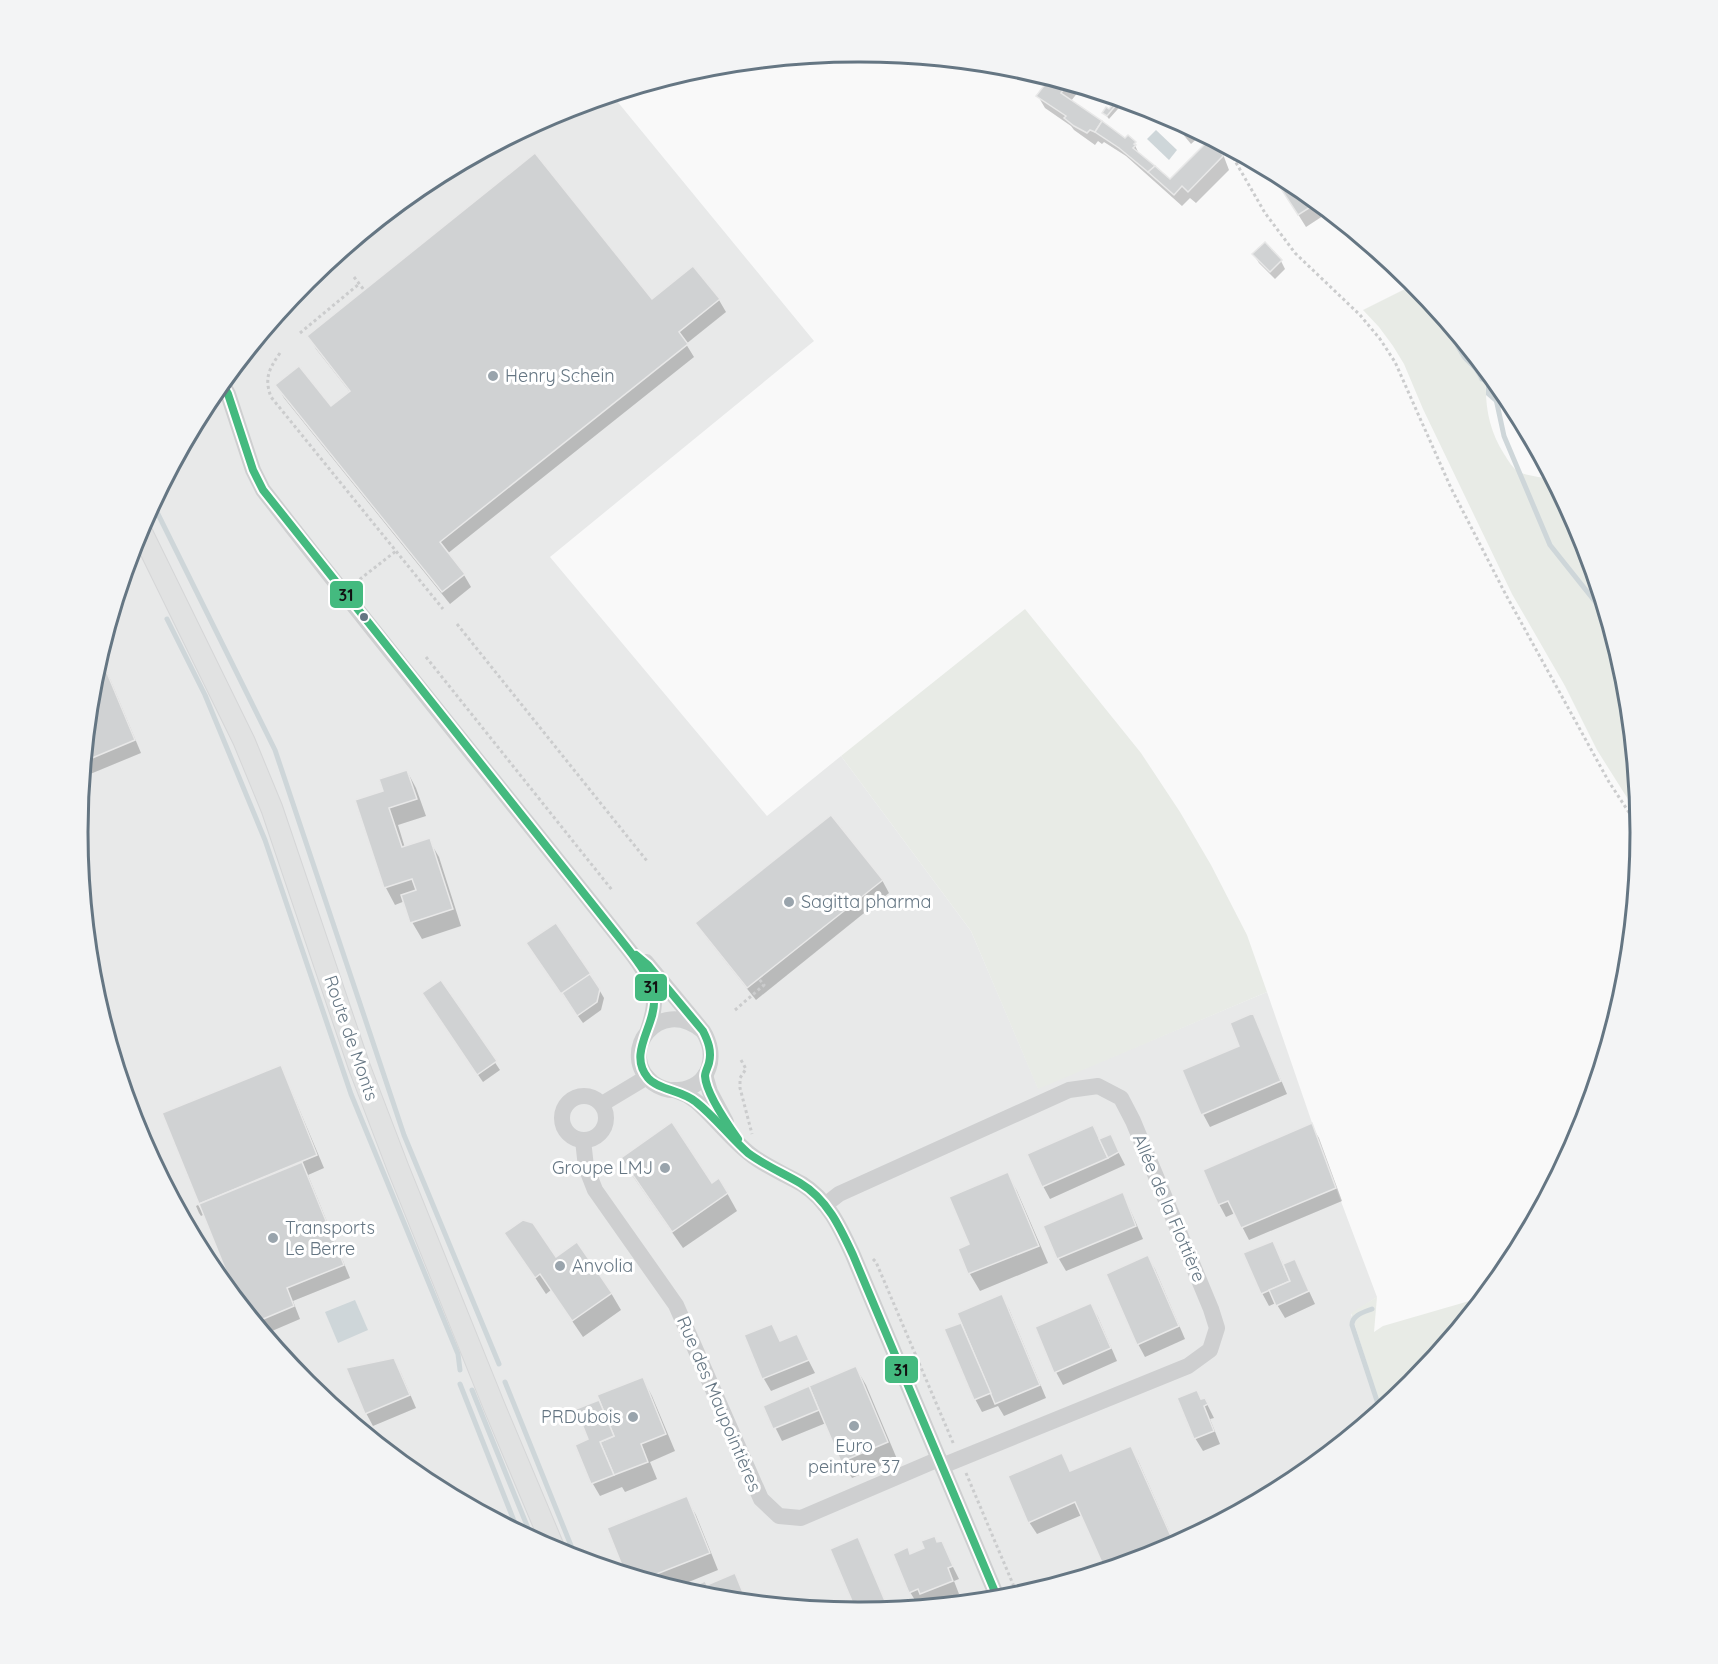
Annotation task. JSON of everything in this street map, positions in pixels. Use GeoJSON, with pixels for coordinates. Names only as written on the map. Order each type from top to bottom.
{"type":"FeatureCollection","features":[{"type":"Feature","properties":{"kind":"main road","name":"Route de Monts"},"geometry":{"type":"LineString","coordinates":[[146,541],[244,741],[272,809],[359,1066],[494,1406],[549,1537]]}},
{"type":"Feature","properties":{"kind":"street"},"geometry":{"type":"LineString","coordinates":[[227,392],[253,470],[263,490],[644,972],[654,1002],[648,1030],[639,1053],[641,1066],[647,1077],[655,1084],[665,1089],[686,1089],[696,1084],[705,1075],[710,1065],[709,1041],[703,1030],[648,964],[628,949]]}},
{"type":"Feature","properties":{"kind":"street"},"geometry":{"type":"LineString","coordinates":[[648,1030],[670,1018],[682,1019],[703,1030]]}},
{"type":"Feature","properties":{"kind":"street"},"geometry":{"type":"LineString","coordinates":[[705,1075],[710,1092],[729,1127],[750,1154]]}},
{"type":"Feature","properties":{"kind":"street"},"geometry":{"type":"LineString","coordinates":[[602,1104],[647,1077]]}},
{"type":"Feature","properties":{"kind":"street","name":"Allée de la Flottière"},"geometry":{"type":"LineString","coordinates":[[825,1205],[839,1194],[1069,1090],[1098,1086],[1121,1098],[1133,1121],[1211,1309],[1217,1328],[1210,1350],[1188,1366],[941,1462]]}},
{"type":"Feature","properties":{"kind":"street"},"geometry":{"type":"LineString","coordinates":[[675,1090],[697,1102],[750,1154],[805,1186],[825,1205],[843,1233],[994,1590]]}},
{"type":"Feature","properties":{"kind":"street"},"geometry":{"type":"LineString","coordinates":[[582,1095],[597,1099],[602,1104],[606,1118],[602,1131],[597,1136],[583,1140],[569,1135],[562,1122],[564,1107],[569,1101],[582,1095]]}},
{"type":"Feature","properties":{"kind":"street","name":"Rue des Maupointières"},"geometry":{"type":"LineString","coordinates":[[583,1140],[586,1167],[595,1190],[676,1305],[761,1499],[779,1516],[801,1518],[941,1462]]}},
{"type":"Feature","properties":{"kind":"path"},"geometry":{"type":"LineString","coordinates":[[1234,160],[1265,213],[1295,253],[1360,315],[1395,362],[1451,488],[1506,595],[1609,782],[1629,813]]}},
{"type":"Feature","properties":{"kind":"path"},"geometry":{"type":"LineString","coordinates":[[354,277],[364,290]]}},
{"type":"Feature","properties":{"kind":"path"},"geometry":{"type":"LineString","coordinates":[[300,333],[359,284]]}},
{"type":"Feature","properties":{"kind":"path"},"geometry":{"type":"LineString","coordinates":[[280,353],[273,363],[267,380],[272,397],[443,609]]}},
{"type":"Feature","properties":{"kind":"path"},"geometry":{"type":"LineString","coordinates":[[343,593],[396,551]]}},
{"type":"Feature","properties":{"kind":"path"},"geometry":{"type":"LineString","coordinates":[[458,624],[648,861]]}},
{"type":"Feature","properties":{"kind":"path"},"geometry":{"type":"LineString","coordinates":[[426,657],[612,890]]}},
{"type":"Feature","properties":{"kind":"path"},"geometry":{"type":"LineString","coordinates":[[735,1010],[764,985],[759,979]]}},
{"type":"Feature","properties":{"kind":"shaded area"},"geometry":{"type":"Polygon","coordinates":[[[616,100],[814,341],[550,557],[767,816],[841,756],[971,931],[1038,1088],[1267,992],[1319,1143],[1377,1297],[1351,1314],[1378,1401],[1328,1443],[1287,1473],[1200,1523],[1107,1562],[1009,1588],[909,1601],[809,1601],[758,1596],[709,1588],[611,1562],[518,1523],[431,1473],[351,1411],[314,1377],[248,1301],[218,1260],[168,1173],[147,1127],[129,1080],[103,982],[95,933],[88,832],[95,731],[103,682],[129,584],[147,537],[168,491],[218,404],[280,324],[314,287],[390,221],[431,191],[518,141],[564,120],[616,100]]]}},
{"type":"Feature","properties":{"kind":"shaded area"},"geometry":{"type":"Polygon","coordinates":[[[1156,130],[1177,150],[1169,160],[1147,139],[1156,130]]]}},
{"type":"Feature","properties":{"kind":"shaded area"},"geometry":{"type":"Polygon","coordinates":[[[1406,289],[1438,324],[1486,385],[1486,402],[1492,428],[1509,462],[1519,472],[1543,477],[1550,491],[1589,584],[1603,633],[1615,682],[1623,731],[1629,800],[1597,750],[1565,686],[1512,594],[1423,409],[1404,364],[1379,327],[1363,310],[1406,289]]]}},
{"type":"Feature","properties":{"kind":"shaded area"},"geometry":{"type":"Polygon","coordinates":[[[1453,342],[1484,382],[1480,381],[1453,342]]]}},
{"type":"Feature","properties":{"kind":"shaded area"},"geometry":{"type":"Polygon","coordinates":[[[1486,385],[1502,408],[1501,408],[1486,395],[1486,385]]]}},
{"type":"Feature","properties":{"kind":"shaded area"},"geometry":{"type":"Polygon","coordinates":[[[1025,609],[1141,753],[1180,812],[1211,865],[1247,935],[1267,992],[1038,1089],[971,931],[841,756],[1025,609]]]}},
{"type":"Feature","properties":{"kind":"shaded area"},"geometry":{"type":"Polygon","coordinates":[[[1377,1297],[1374,1332],[1383,1326],[1470,1301],[1404,1377],[1378,1401],[1351,1313],[1377,1297]]]}},
{"type":"Feature","properties":{"kind":"shaded area"},"geometry":{"type":"Polygon","coordinates":[[[355,1300],[368,1330],[338,1343],[325,1312],[355,1300]]]}},
{"type":"Feature","properties":{"kind":"building"},"geometry":{"type":"Polygon","coordinates":[[[1045,85],[1063,90],[1061,93],[1102,121],[1095,132],[1090,130],[1087,133],[1074,126],[1064,118],[1066,116],[1036,96],[1045,85]]]}},
{"type":"Feature","properties":{"kind":"building"},"geometry":{"type":"Polygon","coordinates":[[[1113,104],[1116,105],[1107,116],[1102,113],[1106,107],[1109,109],[1113,104]]]}},
{"type":"Feature","properties":{"kind":"building"},"geometry":{"type":"Polygon","coordinates":[[[1102,121],[1125,138],[1128,135],[1136,142],[1133,148],[1155,166],[1148,172],[1095,132],[1102,121]]]}},
{"type":"Feature","properties":{"kind":"building"},"geometry":{"type":"Polygon","coordinates":[[[1205,144],[1222,153],[1223,156],[1188,192],[1182,186],[1174,195],[1148,172],[1155,166],[1170,179],[1205,144]]]}},
{"type":"Feature","properties":{"kind":"building","name":"Henry Schein"},"geometry":{"type":"Polygon","coordinates":[[[535,153],[652,299],[693,266],[720,299],[679,332],[688,344],[440,542],[465,574],[442,592],[275,385],[299,366],[331,406],[350,391],[307,336],[535,153]]]}},
{"type":"Feature","properties":{"kind":"building"},"geometry":{"type":"Polygon","coordinates":[[[1280,187],[1310,208],[1298,215],[1280,187]]]}},
{"type":"Feature","properties":{"kind":"building"},"geometry":{"type":"Polygon","coordinates":[[[1265,242],[1282,260],[1270,272],[1252,254],[1265,242]]]}},
{"type":"Feature","properties":{"kind":"building"},"geometry":{"type":"Polygon","coordinates":[[[106,670],[135,740],[92,758],[106,670]]]}},
{"type":"Feature","properties":{"kind":"building"},"geometry":{"type":"Polygon","coordinates":[[[407,770],[417,799],[389,808],[402,847],[430,838],[453,909],[410,923],[401,895],[416,890],[412,879],[384,888],[355,800],[383,791],[379,779],[407,770]]]}},
{"type":"Feature","properties":{"kind":"building","name":"Sagitta pharma"},"geometry":{"type":"Polygon","coordinates":[[[831,815],[883,880],[747,988],[695,923],[831,815]]]}},
{"type":"Feature","properties":{"kind":"building"},"geometry":{"type":"Polygon","coordinates":[[[556,923],[591,974],[561,994],[526,943],[556,923]]]}},
{"type":"Feature","properties":{"kind":"building"},"geometry":{"type":"Polygon","coordinates":[[[590,974],[600,989],[597,1002],[577,1016],[562,993],[590,974]]]}},
{"type":"Feature","properties":{"kind":"building"},"geometry":{"type":"Polygon","coordinates":[[[441,980],[497,1061],[477,1075],[422,993],[441,980]]]}},
{"type":"Feature","properties":{"kind":"building"},"geometry":{"type":"Polygon","coordinates":[[[1253,1013],[1281,1081],[1201,1115],[1182,1070],[1239,1046],[1230,1023],[1253,1013]]]}},
{"type":"Feature","properties":{"kind":"building"},"geometry":{"type":"Polygon","coordinates":[[[281,1065],[317,1155],[199,1204],[162,1113],[281,1065]]]}},
{"type":"Feature","properties":{"kind":"building","name":"Groupe LMJ"},"geometry":{"type":"Polygon","coordinates":[[[672,1122],[712,1183],[719,1178],[728,1193],[672,1232],[621,1158],[672,1122]]]}},
{"type":"Feature","properties":{"kind":"building"},"geometry":{"type":"Polygon","coordinates":[[[1312,1123],[1336,1188],[1241,1228],[1228,1201],[1218,1205],[1203,1170],[1312,1123]]]}},
{"type":"Feature","properties":{"kind":"building"},"geometry":{"type":"Polygon","coordinates":[[[1093,1125],[1108,1158],[1042,1187],[1027,1154],[1093,1125]]]}},
{"type":"Feature","properties":{"kind":"building"},"geometry":{"type":"Polygon","coordinates":[[[1111,1134],[1119,1152],[1108,1158],[1099,1139],[1111,1134]]]}},
{"type":"Feature","properties":{"kind":"building","name":"Transports Le Berre"},"geometry":{"type":"Polygon","coordinates":[[[302,1162],[344,1265],[287,1288],[294,1306],[263,1319],[226,1271],[199,1204],[302,1162]]]}},
{"type":"Feature","properties":{"kind":"building"},"geometry":{"type":"Polygon","coordinates":[[[1008,1172],[1039,1246],[968,1274],[958,1249],[969,1244],[949,1197],[1008,1172]]]}},
{"type":"Feature","properties":{"kind":"building"},"geometry":{"type":"Polygon","coordinates":[[[1123,1192],[1136,1226],[1057,1259],[1043,1226],[1123,1192]]]}},
{"type":"Feature","properties":{"kind":"building","name":"Anvolia"},"geometry":{"type":"Polygon","coordinates":[[[523,1220],[533,1223],[556,1257],[577,1242],[612,1293],[572,1321],[540,1274],[535,1278],[504,1233],[523,1220]]]}},
{"type":"Feature","properties":{"kind":"building"},"geometry":{"type":"Polygon","coordinates":[[[1273,1241],[1290,1281],[1261,1294],[1243,1253],[1273,1241]]]}},
{"type":"Feature","properties":{"kind":"building"},"geometry":{"type":"Polygon","coordinates":[[[1148,1255],[1179,1326],[1137,1345],[1106,1274],[1148,1255]]]}},
{"type":"Feature","properties":{"kind":"building"},"geometry":{"type":"Polygon","coordinates":[[[1295,1259],[1309,1291],[1276,1306],[1269,1290],[1290,1281],[1283,1264],[1295,1259]]]}},
{"type":"Feature","properties":{"kind":"building"},"geometry":{"type":"Polygon","coordinates":[[[1002,1294],[1040,1385],[995,1404],[957,1313],[1002,1294]]]}},
{"type":"Feature","properties":{"kind":"building"},"geometry":{"type":"Polygon","coordinates":[[[1091,1303],[1111,1348],[1054,1373],[1035,1327],[1091,1303]]]}},
{"type":"Feature","properties":{"kind":"building"},"geometry":{"type":"Polygon","coordinates":[[[961,1323],[991,1393],[974,1400],[944,1329],[961,1323]]]}},
{"type":"Feature","properties":{"kind":"building"},"geometry":{"type":"Polygon","coordinates":[[[772,1324],[780,1341],[797,1334],[809,1360],[762,1379],[744,1335],[772,1324]]]}},
{"type":"Feature","properties":{"kind":"building"},"geometry":{"type":"Polygon","coordinates":[[[394,1358],[410,1395],[365,1414],[346,1368],[394,1358]]]}},
{"type":"Feature","properties":{"kind":"building","name":"Euro peinture 37"},"geometry":{"type":"Polygon","coordinates":[[[856,1366],[888,1442],[841,1462],[809,1386],[856,1366]]]}},
{"type":"Feature","properties":{"kind":"building","name":"PRDubois"},"geometry":{"type":"Polygon","coordinates":[[[643,1377],[666,1434],[641,1444],[648,1462],[614,1475],[600,1442],[614,1436],[597,1395],[643,1377]]]}},
{"type":"Feature","properties":{"kind":"building"},"geometry":{"type":"Polygon","coordinates":[[[809,1386],[819,1410],[773,1429],[763,1406],[809,1386]]]}},
{"type":"Feature","properties":{"kind":"building"},"geometry":{"type":"Polygon","coordinates":[[[1197,1390],[1201,1399],[1205,1398],[1208,1404],[1204,1406],[1214,1431],[1194,1439],[1177,1398],[1197,1390]]]}},
{"type":"Feature","properties":{"kind":"building"},"geometry":{"type":"Polygon","coordinates":[[[599,1400],[614,1436],[600,1442],[614,1475],[591,1484],[575,1445],[588,1439],[576,1409],[599,1400]]]}},
{"type":"Feature","properties":{"kind":"building"},"geometry":{"type":"Polygon","coordinates":[[[1131,1446],[1171,1536],[1102,1563],[1075,1502],[1028,1523],[1008,1476],[1062,1453],[1070,1471],[1131,1446]]]}},
{"type":"Feature","properties":{"kind":"building"},"geometry":{"type":"Polygon","coordinates":[[[687,1496],[710,1553],[655,1575],[622,1565],[607,1528],[687,1496]]]}},
{"type":"Feature","properties":{"kind":"building"},"geometry":{"type":"Polygon","coordinates":[[[935,1536],[937,1542],[942,1541],[953,1566],[948,1568],[953,1581],[920,1594],[918,1589],[909,1593],[893,1554],[908,1547],[910,1554],[924,1548],[921,1541],[935,1536]]]}},
{"type":"Feature","properties":{"kind":"building"},"geometry":{"type":"Polygon","coordinates":[[[858,1537],[885,1601],[852,1602],[830,1549],[858,1537]]]}},
{"type":"Feature","properties":{"kind":"building"},"geometry":{"type":"Polygon","coordinates":[[[735,1573],[743,1594],[696,1585],[705,1581],[707,1585],[735,1573]]]}},
{"type":"Feature","properties":{"kind":"waterway"},"geometry":{"type":"LineString","coordinates":[[1496,399],[1504,436],[1550,545],[1593,599]]}},
{"type":"Feature","properties":{"kind":"waterway"},"geometry":{"type":"LineString","coordinates":[[158,514],[275,750],[404,1135],[499,1364]]}},
{"type":"Feature","properties":{"kind":"waterway"},"geometry":{"type":"LineString","coordinates":[[167,619],[205,695],[265,840],[351,1094],[458,1354],[460,1370]]}},
{"type":"Feature","properties":{"kind":"waterway"},"geometry":{"type":"LineString","coordinates":[[1372,1309],[1356,1316],[1352,1325],[1377,1402]]}},
{"type":"Feature","properties":{"kind":"waterway"},"geometry":{"type":"LineString","coordinates":[[505,1382],[572,1547]]}},
{"type":"Feature","properties":{"kind":"waterway"},"geometry":{"type":"LineString","coordinates":[[460,1384],[514,1521]]}},
{"type":"Feature","properties":{"kind":"waterway"},"geometry":{"type":"LineString","coordinates":[[472,1390],[528,1527]]}},
{"type":"Feature","properties":{"kind":"transit line","name":"31"},"geometry":{"type":"LineString","coordinates":[[227,392],[253,470],[263,490],[642,968],[650,983],[654,999],[640,1059],[642,1069],[648,1078],[696,1102],[748,1153],[800,1183],[818,1197],[832,1214],[853,1255],[994,1590]]}},
{"type":"Feature","properties":{"kind":"transit line","name":"31"},"geometry":{"type":"LineString","coordinates":[[636,955],[648,965],[703,1031],[710,1054],[705,1074],[706,1083],[718,1109],[738,1139]]}},
{"type":"Feature","properties":{"kind":"place","name":"Henry Schein"},"geometry":{"type":"Point","coordinates":[493,376]}},
{"type":"Feature","properties":{"kind":"place","name":"Sagitta pharma"},"geometry":{"type":"Point","coordinates":[789,902]}},
{"type":"Feature","properties":{"kind":"place","name":"Groupe LMJ"},"geometry":{"type":"Point","coordinates":[665,1168]}},
{"type":"Feature","properties":{"kind":"place","name":"Transports Le Berre"},"geometry":{"type":"Point","coordinates":[273,1238]}},
{"type":"Feature","properties":{"kind":"place","name":"Anvolia"},"geometry":{"type":"Point","coordinates":[560,1266]}},
{"type":"Feature","properties":{"kind":"place","name":"PRDubois"},"geometry":{"type":"Point","coordinates":[633,1417]}},
{"type":"Feature","properties":{"kind":"place","name":"Euro peinture 37"},"geometry":{"type":"Point","coordinates":[854,1426]}}]}
